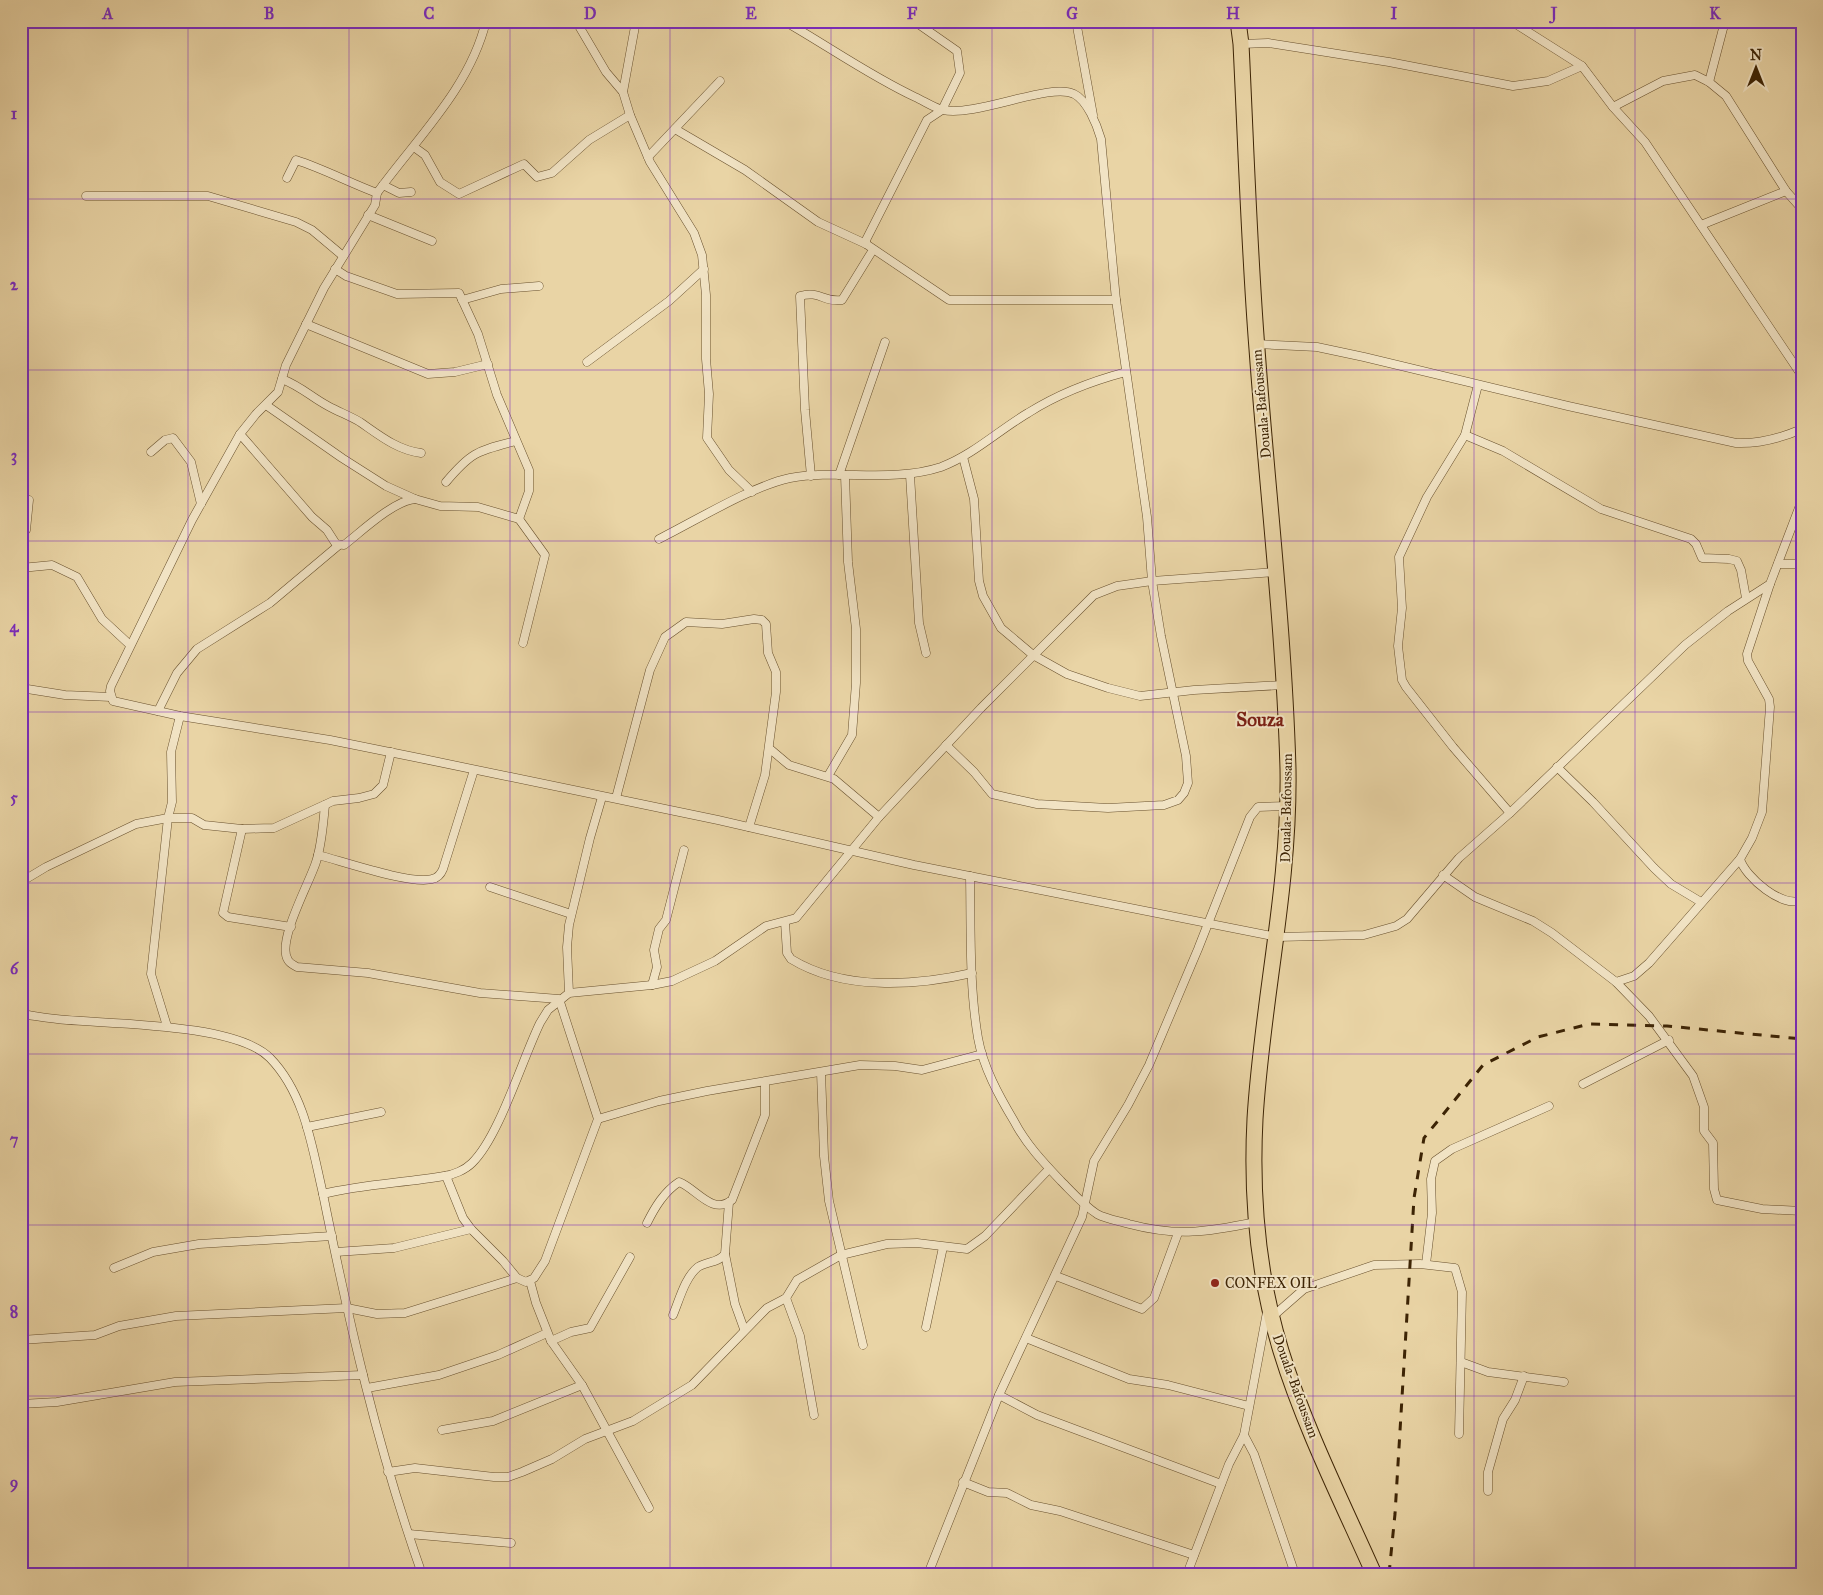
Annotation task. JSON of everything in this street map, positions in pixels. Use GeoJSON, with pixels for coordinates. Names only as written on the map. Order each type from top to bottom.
{"type":"FeatureCollection","features":[{"type":"Feature","properties":{"kind":"highway","name":"Douala-Bafoussam"},"geometry":{"type":"LineString","coordinates":[[1238,21],[1241,44],[1256,344],[1283,685],[1288,806],[1286,858],[1255,1117],[1256,1222],[1268,1302],[1286,1366],[1307,1421],[1374,1574]]}},
{"type":"Feature","properties":{"kind":"street"},"geometry":{"type":"LineString","coordinates":[[21,24],[27,21]]}},
{"type":"Feature","properties":{"kind":"street"},"geometry":{"type":"LineString","coordinates":[[111,697],[111,686],[130,645],[201,504],[240,434],[278,392],[286,365],[306,324],[335,269],[375,205],[377,194],[443,108],[476,53],[486,21]]}},
{"type":"Feature","properties":{"kind":"street"},"geometry":{"type":"LineString","coordinates":[[576,21],[606,72],[623,92],[630,115],[648,157],[694,233],[702,255],[704,269],[706,359],[709,394],[708,438],[728,470],[752,492]]}},
{"type":"Feature","properties":{"kind":"street"},"geometry":{"type":"LineString","coordinates":[[623,92],[636,21]]}},
{"type":"Feature","properties":{"kind":"street"},"geometry":{"type":"LineString","coordinates":[[784,21],[893,87],[942,110]]}},
{"type":"Feature","properties":{"kind":"street"},"geometry":{"type":"LineString","coordinates":[[914,21],[958,51],[960,73],[942,110]]}},
{"type":"Feature","properties":{"kind":"street"},"geometry":{"type":"LineString","coordinates":[[946,745],[995,795],[1056,806],[1108,808],[1164,805],[1178,800],[1184,793],[1188,776],[1152,581],[1147,517],[1116,300],[1101,139],[1094,118],[1076,21]]}},
{"type":"Feature","properties":{"kind":"street"},"geometry":{"type":"LineString","coordinates":[[1511,21],[1582,66],[1613,107],[1645,142],[1802,376]]}},
{"type":"Feature","properties":{"kind":"street"},"geometry":{"type":"LineString","coordinates":[[1709,82],[1725,21]]}},
{"type":"Feature","properties":{"kind":"street"},"geometry":{"type":"LineString","coordinates":[[1241,44],[1268,43],[1389,62],[1512,86],[1548,81],[1582,66]]}},
{"type":"Feature","properties":{"kind":"street"},"geometry":{"type":"LineString","coordinates":[[1613,107],[1663,81],[1695,75],[1709,82],[1726,96],[1786,191],[1802,209]]}},
{"type":"Feature","properties":{"kind":"street"},"geometry":{"type":"LineString","coordinates":[[648,157],[720,81]]}},
{"type":"Feature","properties":{"kind":"street"},"geometry":{"type":"LineString","coordinates":[[866,244],[866,240],[927,120],[942,110],[982,107],[1064,91],[1076,94],[1094,118]]}},
{"type":"Feature","properties":{"kind":"street"},"geometry":{"type":"LineString","coordinates":[[414,147],[426,155],[440,182],[459,194],[524,164],[537,177],[552,173],[589,140],[630,115]]}},
{"type":"Feature","properties":{"kind":"street"},"geometry":{"type":"LineString","coordinates":[[675,129],[745,170],[818,222],[866,244],[949,300],[1116,300]]}},
{"type":"Feature","properties":{"kind":"street"},"geometry":{"type":"LineString","coordinates":[[287,178],[296,160],[327,171],[377,194]]}},
{"type":"Feature","properties":{"kind":"street"},"geometry":{"type":"LineString","coordinates":[[383,185],[399,193],[411,192]]}},
{"type":"Feature","properties":{"kind":"street"},"geometry":{"type":"LineString","coordinates":[[1701,225],[1786,191]]}},
{"type":"Feature","properties":{"kind":"street"},"geometry":{"type":"LineString","coordinates":[[86,196],[208,196],[296,222],[312,230],[343,256]]}},
{"type":"Feature","properties":{"kind":"street"},"geometry":{"type":"LineString","coordinates":[[368,215],[432,241]]}},
{"type":"Feature","properties":{"kind":"street"},"geometry":{"type":"LineString","coordinates":[[811,476],[804,401],[800,296],[812,293],[834,302],[842,300],[872,253]]}},
{"type":"Feature","properties":{"kind":"street"},"geometry":{"type":"LineString","coordinates":[[335,269],[346,276],[390,292],[412,295],[459,293],[478,334],[497,394],[529,470],[529,491],[519,519]]}},
{"type":"Feature","properties":{"kind":"street"},"geometry":{"type":"LineString","coordinates":[[588,362],[669,301],[704,269]]}},
{"type":"Feature","properties":{"kind":"street"},"geometry":{"type":"LineString","coordinates":[[462,300],[501,289],[538,286]]}},
{"type":"Feature","properties":{"kind":"street"},"geometry":{"type":"LineString","coordinates":[[306,324],[428,374],[455,372],[488,364]]}},
{"type":"Feature","properties":{"kind":"street"},"geometry":{"type":"LineString","coordinates":[[828,776],[852,734],[856,683],[856,629],[848,562],[842,475],[885,342]]}},
{"type":"Feature","properties":{"kind":"street"},"geometry":{"type":"LineString","coordinates":[[1256,344],[1317,347],[1736,443],[1751,444],[1802,428]]}},
{"type":"Feature","properties":{"kind":"street"},"geometry":{"type":"LineString","coordinates":[[659,538],[752,492],[785,480],[811,476],[910,474],[941,467],[963,457],[1041,405],[1076,389],[1126,372]]}},
{"type":"Feature","properties":{"kind":"street"},"geometry":{"type":"LineString","coordinates":[[282,379],[306,390],[327,406],[357,420],[390,442],[408,451],[421,453]]}},
{"type":"Feature","properties":{"kind":"street"},"geometry":{"type":"LineString","coordinates":[[1478,385],[1464,435],[1427,497],[1399,557],[1402,608],[1398,646],[1400,668],[1406,687],[1452,747],[1510,813]]}},
{"type":"Feature","properties":{"kind":"street"},"geometry":{"type":"LineString","coordinates":[[266,405],[386,486],[415,499],[440,506],[478,507],[519,519],[544,555],[524,643]]}},
{"type":"Feature","properties":{"kind":"street"},"geometry":{"type":"LineString","coordinates":[[240,434],[339,545],[344,546],[391,509],[408,500],[415,499]]}},
{"type":"Feature","properties":{"kind":"street"},"geometry":{"type":"LineString","coordinates":[[1464,435],[1512,456],[1601,509],[1691,539],[1696,544],[1702,558],[1729,558],[1736,561],[1742,570],[1746,598]]}},
{"type":"Feature","properties":{"kind":"street"},"geometry":{"type":"LineString","coordinates":[[151,452],[165,440],[173,438],[191,462],[201,504]]}},
{"type":"Feature","properties":{"kind":"street"},"geometry":{"type":"LineString","coordinates":[[446,482],[461,464],[477,451],[516,441]]}},
{"type":"Feature","properties":{"kind":"street"},"geometry":{"type":"LineString","coordinates":[[963,457],[974,499],[979,581],[983,596],[1002,628],[1033,655],[1067,674],[1116,691],[1146,696],[1173,692],[1283,685]]}},
{"type":"Feature","properties":{"kind":"street"},"geometry":{"type":"LineString","coordinates":[[910,474],[918,623],[926,653]]}},
{"type":"Feature","properties":{"kind":"street"},"geometry":{"type":"LineString","coordinates":[[21,537],[26,530],[29,500]]}},
{"type":"Feature","properties":{"kind":"street"},"geometry":{"type":"LineString","coordinates":[[1616,982],[1634,976],[1650,963],[1740,859],[1758,824],[1764,793],[1770,707],[1768,699],[1748,661],[1748,654],[1770,584],[1802,500]]}},
{"type":"Feature","properties":{"kind":"street"},"geometry":{"type":"LineString","coordinates":[[158,711],[177,673],[197,649],[270,603],[339,545]]}},
{"type":"Feature","properties":{"kind":"street"},"geometry":{"type":"LineString","coordinates":[[1778,564],[1802,564]]}},
{"type":"Feature","properties":{"kind":"street"},"geometry":{"type":"LineString","coordinates":[[21,568],[52,565],[77,577],[102,619],[130,645]]}},
{"type":"Feature","properties":{"kind":"street"},"geometry":{"type":"LineString","coordinates":[[323,1194],[372,1185],[446,1176],[471,1164],[482,1150],[540,1023],[559,998],[569,993],[652,985],[689,974],[715,961],[766,926],[785,922],[800,914],[879,818],[946,745],[1094,595],[1117,586],[1152,581],[1275,572]]}},
{"type":"Feature","properties":{"kind":"street"},"geometry":{"type":"LineString","coordinates":[[21,688],[66,695],[111,697],[119,703],[180,716],[390,752],[602,797],[616,798],[970,876],[1277,937],[1364,935],[1396,926],[1417,908],[1443,875],[1685,645],[1746,598],[1770,584]]}},
{"type":"Feature","properties":{"kind":"street"},"geometry":{"type":"LineString","coordinates":[[616,798],[650,670],[665,637],[686,622],[722,624],[754,619],[762,620],[766,624],[768,653],[776,672],[770,749],[760,796],[749,827]]}},
{"type":"Feature","properties":{"kind":"street"},"geometry":{"type":"LineString","coordinates":[[167,1026],[151,974],[168,818],[172,802],[171,752],[180,716]]}},
{"type":"Feature","properties":{"kind":"street"},"geometry":{"type":"LineString","coordinates":[[770,749],[790,764],[828,776],[840,783],[879,818]]}},
{"type":"Feature","properties":{"kind":"street"},"geometry":{"type":"LineString","coordinates":[[21,882],[46,867],[136,824],[168,818],[192,818],[204,825],[242,829],[274,828],[333,801],[367,796],[379,790],[386,777],[390,752]]}},
{"type":"Feature","properties":{"kind":"street"},"geometry":{"type":"LineString","coordinates":[[1558,767],[1654,868],[1671,884],[1701,902]]}},
{"type":"Feature","properties":{"kind":"street"},"geometry":{"type":"LineString","coordinates":[[318,854],[411,878],[434,879],[441,874],[443,869],[474,770]]}},
{"type":"Feature","properties":{"kind":"street"},"geometry":{"type":"LineString","coordinates":[[569,993],[567,947],[571,914],[602,797]]}},
{"type":"Feature","properties":{"kind":"street"},"geometry":{"type":"LineString","coordinates":[[325,805],[318,854],[291,927],[286,953],[288,961],[297,967],[368,973],[480,993],[559,998]]}},
{"type":"Feature","properties":{"kind":"street"},"geometry":{"type":"LineString","coordinates":[[928,1574],[962,1482],[999,1395],[1056,1276],[1085,1205],[1094,1161],[1128,1105],[1149,1065],[1252,813],[1258,807],[1288,806]]}},
{"type":"Feature","properties":{"kind":"street"},"geometry":{"type":"LineString","coordinates":[[242,829],[222,913],[232,917],[291,927]]}},
{"type":"Feature","properties":{"kind":"street"},"geometry":{"type":"LineString","coordinates":[[652,985],[657,967],[654,950],[659,929],[666,920],[684,850]]}},
{"type":"Feature","properties":{"kind":"street"},"geometry":{"type":"LineString","coordinates":[[1740,859],[1748,875],[1783,901],[1790,903],[1802,900]]}},
{"type":"Feature","properties":{"kind":"street"},"geometry":{"type":"LineString","coordinates":[[1443,875],[1474,897],[1533,921],[1552,933],[1602,974],[1616,982],[1669,1040],[1693,1076],[1701,1096],[1705,1115],[1704,1131],[1713,1142],[1714,1189],[1717,1200],[1762,1209],[1802,1211]]}},
{"type":"Feature","properties":{"kind":"street"},"geometry":{"type":"LineString","coordinates":[[970,876],[972,973],[975,1012],[982,1054],[1022,1135],[1049,1169],[1085,1205],[1098,1215],[1148,1229],[1178,1233],[1208,1231],[1256,1222]]}},
{"type":"Feature","properties":{"kind":"street"},"geometry":{"type":"LineString","coordinates":[[490,887],[571,914]]}},
{"type":"Feature","properties":{"kind":"street"},"geometry":{"type":"LineString","coordinates":[[785,922],[787,953],[791,959],[837,977],[911,982],[932,981],[972,973]]}},
{"type":"Feature","properties":{"kind":"street"},"geometry":{"type":"LineString","coordinates":[[446,1176],[463,1218],[471,1229],[503,1261],[516,1278],[526,1282],[530,1281],[537,1274],[551,1247],[598,1119],[559,998]]}},
{"type":"Feature","properties":{"kind":"street"},"geometry":{"type":"LineString","coordinates":[[21,1014],[65,1020],[167,1026],[241,1040],[260,1049],[270,1058],[290,1085],[307,1127],[347,1308],[388,1472],[422,1574]]}},
{"type":"Feature","properties":{"kind":"street"},"geometry":{"type":"LineString","coordinates":[[1583,1084],[1669,1040]]}},
{"type":"Feature","properties":{"kind":"street"},"geometry":{"type":"LineString","coordinates":[[598,1119],[684,1095],[821,1072],[877,1065],[922,1070],[982,1054]]}},
{"type":"Feature","properties":{"kind":"street"},"geometry":{"type":"LineString","coordinates":[[821,1072],[826,1181],[832,1222],[853,1296],[863,1345]]}},
{"type":"Feature","properties":{"kind":"street"},"geometry":{"type":"LineString","coordinates":[[647,1223],[655,1206],[679,1182],[714,1204],[728,1202],[735,1195],[766,1109],[765,1082]]}},
{"type":"Feature","properties":{"kind":"street"},"geometry":{"type":"LineString","coordinates":[[1426,1264],[1432,1213],[1431,1179],[1435,1161],[1452,1149],[1549,1106]]}},
{"type":"Feature","properties":{"kind":"street"},"geometry":{"type":"LineString","coordinates":[[307,1127],[380,1112]]}},
{"type":"Feature","properties":{"kind":"street"},"geometry":{"type":"LineString","coordinates":[[388,1472],[415,1468],[508,1477],[552,1458],[585,1439],[607,1433],[633,1421],[692,1384],[744,1329],[768,1308],[786,1298],[797,1280],[841,1255],[887,1244],[917,1243],[964,1249],[971,1247],[1049,1169]]}},
{"type":"Feature","properties":{"kind":"street"},"geometry":{"type":"LineString","coordinates":[[728,1202],[725,1254],[734,1304],[744,1329]]}},
{"type":"Feature","properties":{"kind":"street"},"geometry":{"type":"LineString","coordinates":[[336,1252],[394,1248],[471,1229]]}},
{"type":"Feature","properties":{"kind":"street"},"geometry":{"type":"LineString","coordinates":[[1056,1276],[1142,1308],[1154,1298],[1178,1233]]}},
{"type":"Feature","properties":{"kind":"street"},"geometry":{"type":"LineString","coordinates":[[114,1268],[152,1252],[199,1244],[332,1236]]}},
{"type":"Feature","properties":{"kind":"street"},"geometry":{"type":"LineString","coordinates":[[926,1327],[943,1247]]}},
{"type":"Feature","properties":{"kind":"street"},"geometry":{"type":"LineString","coordinates":[[673,1316],[689,1279],[697,1268],[720,1260],[725,1254]]}},
{"type":"Feature","properties":{"kind":"street"},"geometry":{"type":"LineString","coordinates":[[551,1341],[570,1332],[590,1328],[630,1257]]}},
{"type":"Feature","properties":{"kind":"street"},"geometry":{"type":"LineString","coordinates":[[1272,1317],[1304,1289],[1374,1265],[1426,1264],[1455,1268],[1462,1292],[1459,1434]]}},
{"type":"Feature","properties":{"kind":"street"},"geometry":{"type":"LineString","coordinates":[[21,1340],[95,1335],[120,1326],[176,1316],[347,1308],[377,1314],[405,1313],[516,1278]]}},
{"type":"Feature","properties":{"kind":"street"},"geometry":{"type":"LineString","coordinates":[[530,1281],[551,1341],[582,1385],[649,1508]]}},
{"type":"Feature","properties":{"kind":"street"},"geometry":{"type":"LineString","coordinates":[[786,1298],[800,1336],[814,1415]]}},
{"type":"Feature","properties":{"kind":"street"},"geometry":{"type":"LineString","coordinates":[[1187,1574],[1221,1484],[1244,1435],[1268,1302]]}},
{"type":"Feature","properties":{"kind":"street"},"geometry":{"type":"LineString","coordinates":[[367,1388],[439,1375],[498,1355],[547,1333]]}},
{"type":"Feature","properties":{"kind":"street"},"geometry":{"type":"LineString","coordinates":[[1026,1338],[1129,1379],[1168,1384],[1249,1406]]}},
{"type":"Feature","properties":{"kind":"street"},"geometry":{"type":"LineString","coordinates":[[1461,1362],[1488,1372],[1564,1382]]}},
{"type":"Feature","properties":{"kind":"street"},"geometry":{"type":"LineString","coordinates":[[21,1404],[57,1402],[175,1382],[363,1375]]}},
{"type":"Feature","properties":{"kind":"street"},"geometry":{"type":"LineString","coordinates":[[1488,1491],[1488,1472],[1503,1419],[1515,1400],[1524,1376]]}},
{"type":"Feature","properties":{"kind":"street"},"geometry":{"type":"LineString","coordinates":[[442,1430],[493,1421],[582,1385]]}},
{"type":"Feature","properties":{"kind":"street"},"geometry":{"type":"LineString","coordinates":[[999,1395],[1045,1418],[1221,1484]]}},
{"type":"Feature","properties":{"kind":"street"},"geometry":{"type":"LineString","coordinates":[[1244,1435],[1254,1454],[1295,1574]]}},
{"type":"Feature","properties":{"kind":"street"},"geometry":{"type":"LineString","coordinates":[[962,1482],[988,1492],[1008,1493],[1031,1505],[1060,1511],[1194,1555]]}},
{"type":"Feature","properties":{"kind":"street"},"geometry":{"type":"LineString","coordinates":[[408,1534],[511,1543]]}},
{"type":"Feature","properties":{"kind":"railway"},"geometry":{"type":"LineString","coordinates":[[1389,1574],[1395,1514],[1414,1198],[1424,1138],[1483,1065],[1538,1037],[1589,1024],[1667,1026],[1802,1039]]}},
{"type":"Feature","properties":{"kind":"place","name":"CONFEX OIL"},"geometry":{"type":"Point","coordinates":[1215,1283]}},
{"type":"Feature","properties":{"kind":"district","name":"Souza"},"geometry":{"type":"Point","coordinates":[1260,719]}}]}
